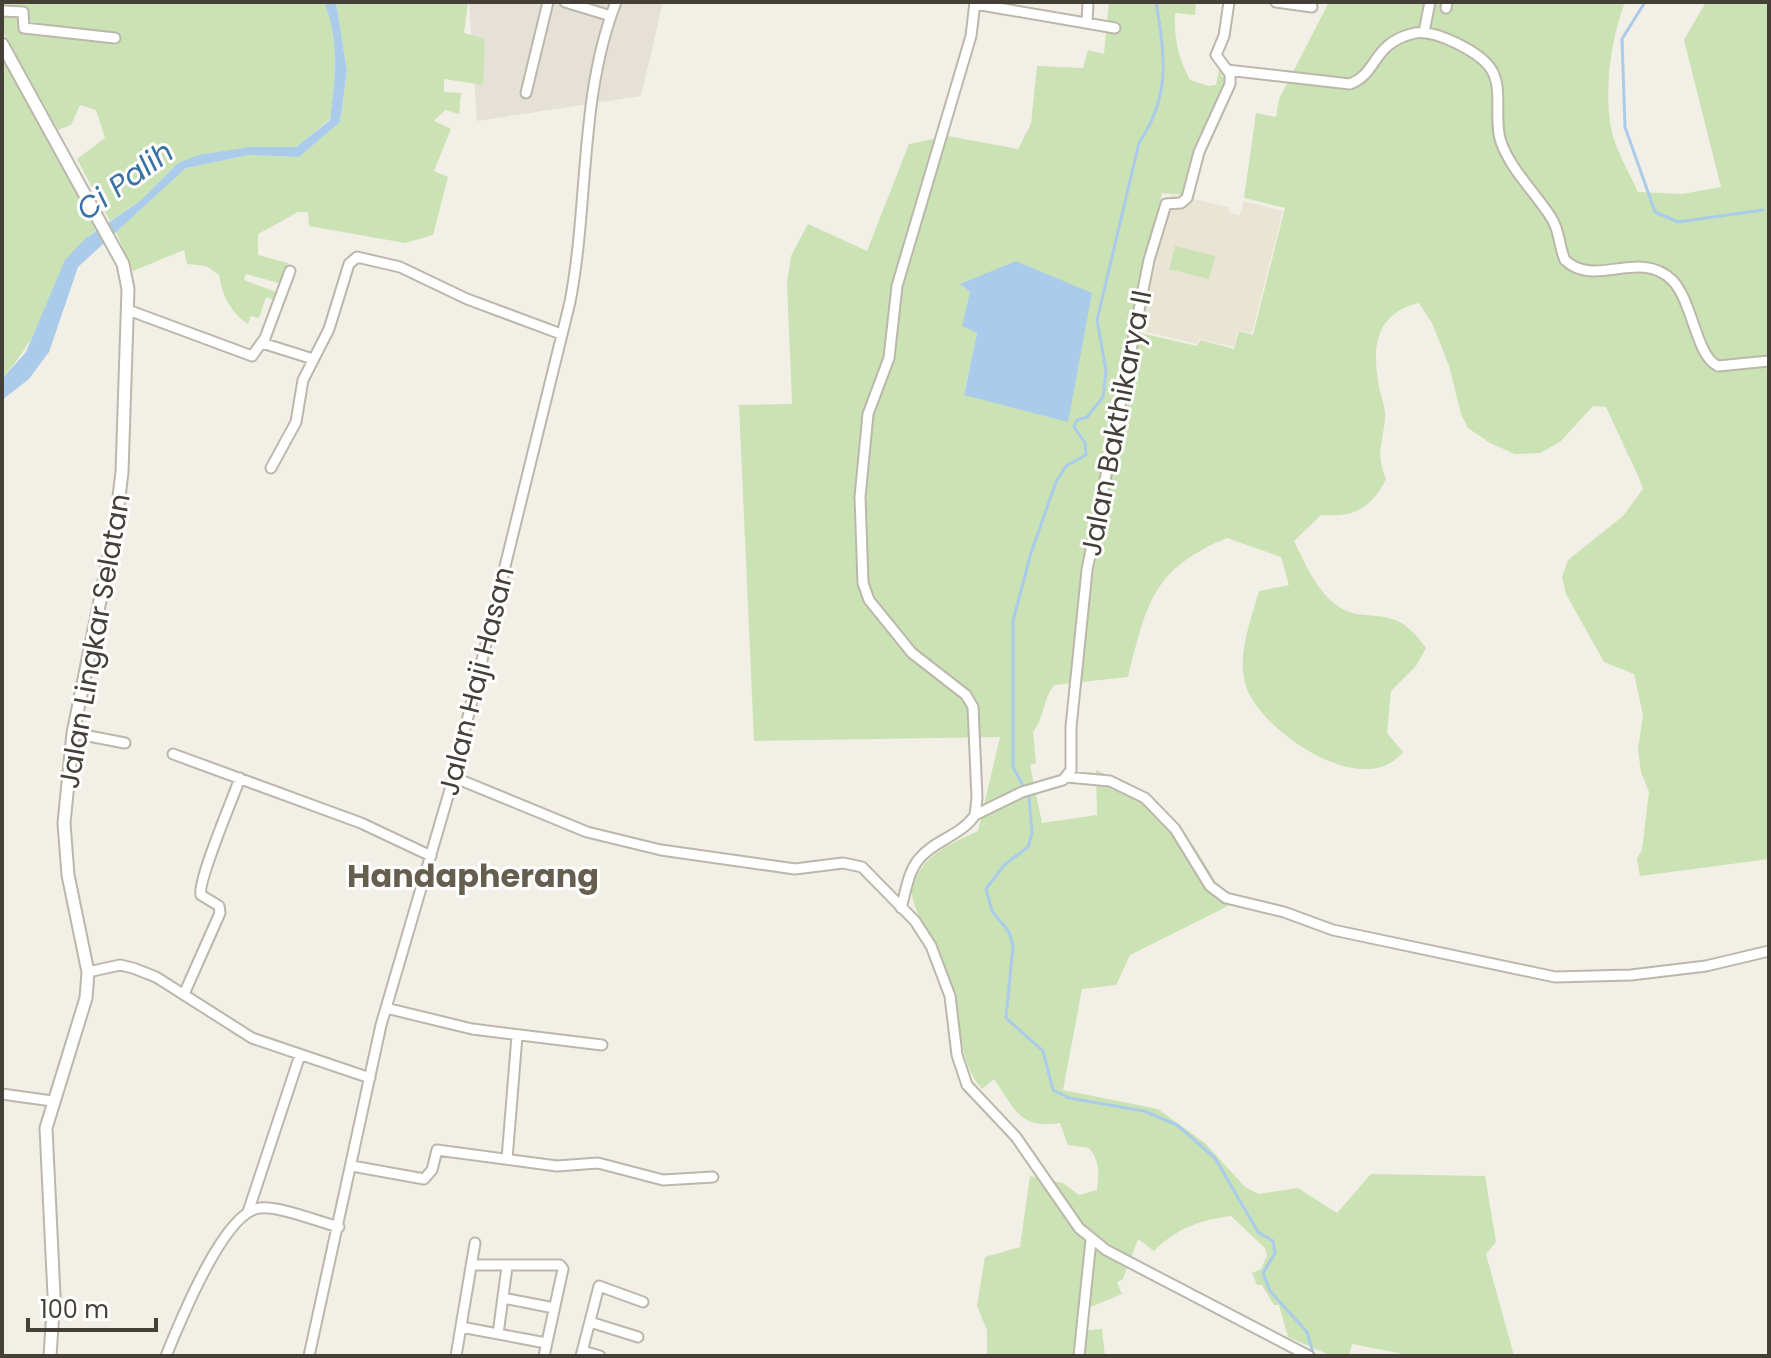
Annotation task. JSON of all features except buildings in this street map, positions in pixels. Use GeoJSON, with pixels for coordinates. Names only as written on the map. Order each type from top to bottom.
{"type":"FeatureCollection","features":[{"type":"Feature","properties":{"kind":"street"},"geometry":{"type":"LineString","coordinates":[[526,93],[548,2]]}},
{"type":"Feature","properties":{"kind":"street"},"geometry":{"type":"LineString","coordinates":[[565,2],[611,16]]}},
{"type":"Feature","properties":{"kind":"street","name":"Jalan Haji Hasan"},"geometry":{"type":"LineString","coordinates":[[309,1356],[386,1008],[453,777],[576,271],[586,150],[616,2]]}},
{"type":"Feature","properties":{"kind":"street"},"geometry":{"type":"LineString","coordinates":[[1087,23],[1088,2]]}},
{"type":"Feature","properties":{"kind":"street","name":"Jalan Bakthikarya II"},"geometry":{"type":"LineString","coordinates":[[1067,777],[1073,750],[1071,727],[1087,570],[1149,260],[1166,204],[1181,203],[1187,198],[1199,152],[1229,87],[1227,70],[1216,55],[1224,36],[1229,2]]}},
{"type":"Feature","properties":{"kind":"street"},"geometry":{"type":"LineString","coordinates":[[1276,2],[1312,7]]}},
{"type":"Feature","properties":{"kind":"street"},"geometry":{"type":"LineString","coordinates":[[1424,32],[1430,2]]}},
{"type":"Feature","properties":{"kind":"street"},"geometry":{"type":"LineString","coordinates":[[975,815],[973,707],[966,695],[912,653],[869,600],[863,583],[860,497],[868,414],[889,358],[897,286],[964,63],[975,3],[1115,28]]}},
{"type":"Feature","properties":{"kind":"street"},"geometry":{"type":"LineString","coordinates":[[2,11],[23,12],[24,28],[115,38]]}},
{"type":"Feature","properties":{"kind":"street"},"geometry":{"type":"LineString","coordinates":[[1227,70],[1350,84],[1367,72],[1384,46],[1424,32],[1472,54],[1493,72],[1501,141],[1529,190],[1552,219],[1561,251],[1572,266],[1597,271],[1638,264],[1660,272],[1683,294],[1704,351],[1712,364],[1769,361]]}},
{"type":"Feature","properties":{"kind":"street","name":"Jalan Lingkar Selatan"},"geometry":{"type":"LineString","coordinates":[[2,44],[123,264],[128,310],[122,472],[116,522],[73,733],[64,823],[65,849],[88,972],[80,1023],[52,1101],[46,1152],[54,1295],[50,1356]]}},
{"type":"Feature","properties":{"kind":"street"},"geometry":{"type":"LineString","coordinates":[[271,468],[296,422],[303,380],[329,329],[349,264],[357,257],[400,267],[467,299],[561,334]]}},
{"type":"Feature","properties":{"kind":"street"},"geometry":{"type":"LineString","coordinates":[[128,310],[248,356],[262,343],[290,271]]}},
{"type":"Feature","properties":{"kind":"street"},"geometry":{"type":"LineString","coordinates":[[262,343],[313,359]]}},
{"type":"Feature","properties":{"kind":"street"},"geometry":{"type":"LineString","coordinates":[[73,733],[125,743]]}},
{"type":"Feature","properties":{"kind":"street"},"geometry":{"type":"LineString","coordinates":[[173,754],[361,823],[431,856]]}},
{"type":"Feature","properties":{"kind":"street"},"geometry":{"type":"LineString","coordinates":[[453,777],[587,832],[661,850],[795,869],[857,865],[922,930],[950,996],[959,1066],[967,1085],[1016,1137],[1060,1203],[1091,1240],[1309,1356]]}},
{"type":"Feature","properties":{"kind":"street"},"geometry":{"type":"LineString","coordinates":[[901,908],[912,869],[921,855],[958,833],[975,815],[1026,791],[1067,777],[1110,781],[1145,798],[1175,829],[1210,886],[1226,898],[1284,912],[1341,932],[1388,939],[1536,974],[1631,975],[1706,966],[1769,951]]}},
{"type":"Feature","properties":{"kind":"street"},"geometry":{"type":"LineString","coordinates":[[184,994],[220,913],[219,906],[201,895],[199,882],[224,826],[240,778]]}},
{"type":"Feature","properties":{"kind":"street"},"geometry":{"type":"LineString","coordinates":[[88,972],[120,965],[133,968],[184,994],[252,1038],[370,1078]]}},
{"type":"Feature","properties":{"kind":"street"},"geometry":{"type":"LineString","coordinates":[[386,1008],[517,1036],[602,1045]]}},
{"type":"Feature","properties":{"kind":"street"},"geometry":{"type":"LineString","coordinates":[[507,1159],[517,1036]]}},
{"type":"Feature","properties":{"kind":"street"},"geometry":{"type":"LineString","coordinates":[[166,1356],[220,1245],[248,1212],[300,1055]]}},
{"type":"Feature","properties":{"kind":"street"},"geometry":{"type":"LineString","coordinates":[[2,1094],[52,1101]]}},
{"type":"Feature","properties":{"kind":"street"},"geometry":{"type":"LineString","coordinates":[[352,1166],[424,1179],[432,1170],[437,1150],[557,1166],[598,1163],[663,1180],[713,1177]]}},
{"type":"Feature","properties":{"kind":"street"},"geometry":{"type":"LineString","coordinates":[[248,1212],[262,1208],[339,1227]]}},
{"type":"Feature","properties":{"kind":"street"},"geometry":{"type":"LineString","coordinates":[[1079,1356],[1091,1240]]}},
{"type":"Feature","properties":{"kind":"street"},"geometry":{"type":"LineString","coordinates":[[456,1356],[475,1243]]}},
{"type":"Feature","properties":{"kind":"street"},"geometry":{"type":"LineString","coordinates":[[472,1265],[560,1265],[565,1273],[544,1356]]}},
{"type":"Feature","properties":{"kind":"street"},"geometry":{"type":"LineString","coordinates":[[498,1334],[507,1267]]}},
{"type":"Feature","properties":{"kind":"street"},"geometry":{"type":"LineString","coordinates":[[600,1356],[582,1353],[599,1286],[643,1302]]}},
{"type":"Feature","properties":{"kind":"street"},"geometry":{"type":"LineString","coordinates":[[503,1298],[554,1308]]}},
{"type":"Feature","properties":{"kind":"street"},"geometry":{"type":"LineString","coordinates":[[590,1322],[638,1337]]}},
{"type":"Feature","properties":{"kind":"street"},"geometry":{"type":"LineString","coordinates":[[461,1327],[546,1343]]}},
{"type":"Feature","properties":{"kind":"shaded area"},"geometry":{"type":"Polygon","coordinates":[[[469,2],[663,2],[641,96],[477,121],[469,2]]]}},
{"type":"Feature","properties":{"kind":"shaded area"},"geometry":{"type":"Polygon","coordinates":[[[1170,194],[1229,207],[1228,212],[1239,216],[1244,201],[1283,211],[1252,333],[1238,330],[1234,347],[1199,339],[1197,344],[1139,330],[1170,194]]]}},
{"type":"Feature","properties":{"kind":"green space"},"geometry":{"type":"Polygon","coordinates":[[[2,2],[324,2],[334,46],[335,75],[330,119],[296,147],[250,147],[178,163],[140,201],[110,221],[77,159],[105,138],[96,110],[80,105],[71,125],[58,130],[2,30],[2,2]]]}},
{"type":"Feature","properties":{"kind":"green space"},"geometry":{"type":"Polygon","coordinates":[[[336,2],[468,2],[464,33],[485,39],[483,85],[444,79],[444,92],[461,93],[459,114],[445,110],[434,121],[451,129],[434,171],[448,177],[433,235],[405,243],[309,226],[308,212],[298,212],[258,234],[258,255],[288,263],[282,284],[246,274],[244,280],[276,292],[274,300],[266,297],[259,318],[251,316],[248,324],[229,304],[219,275],[206,266],[187,264],[184,250],[133,271],[116,232],[186,168],[249,155],[299,157],[340,122],[347,71],[336,2]]]}},
{"type":"Feature","properties":{"kind":"green space"},"geometry":{"type":"Polygon","coordinates":[[[1109,2],[1196,2],[1195,15],[1175,13],[1176,40],[1182,63],[1190,80],[1216,85],[1219,70],[1225,80],[1197,143],[1184,195],[1162,193],[1132,331],[1197,346],[1200,340],[1234,349],[1239,331],[1253,335],[1285,208],[1244,198],[1256,113],[1276,117],[1279,99],[1329,2],[1625,2],[1610,64],[1608,97],[1613,136],[1638,192],[1682,194],[1721,187],[1684,40],[1706,2],[1769,2],[1769,859],[1640,876],[1637,859],[1642,849],[1649,792],[1641,772],[1638,749],[1643,715],[1634,674],[1604,662],[1566,594],[1562,577],[1568,560],[1623,516],[1643,489],[1639,478],[1606,407],[1593,406],[1560,442],[1540,453],[1515,454],[1490,443],[1468,428],[1461,414],[1449,366],[1432,323],[1419,303],[1393,315],[1385,324],[1377,346],[1377,373],[1385,414],[1380,455],[1386,479],[1367,505],[1343,515],[1321,515],[1294,541],[1316,583],[1335,604],[1346,611],[1391,618],[1402,623],[1426,648],[1416,666],[1391,691],[1387,733],[1403,752],[1386,765],[1365,769],[1341,765],[1317,756],[1294,742],[1257,707],[1244,677],[1243,652],[1249,627],[1259,591],[1289,585],[1281,557],[1227,538],[1183,562],[1156,591],[1141,628],[1128,677],[1054,685],[1033,732],[1036,763],[1030,765],[1042,823],[1097,815],[1096,770],[1141,794],[1176,824],[1203,860],[1228,906],[1130,955],[1116,985],[1082,989],[1063,1090],[1158,1109],[1205,1143],[1245,1187],[1259,1194],[1298,1188],[1337,1213],[1371,1174],[1485,1176],[1496,1242],[1486,1254],[1514,1356],[1413,1356],[1352,1344],[1349,1356],[1332,1356],[1288,1337],[1279,1305],[1274,1305],[1262,1285],[1257,1285],[1252,1273],[1261,1269],[1267,1256],[1265,1248],[1231,1216],[1190,1226],[1171,1236],[1154,1251],[1138,1239],[1123,1279],[1117,1282],[1122,1294],[1079,1312],[1077,1331],[1102,1329],[1105,1356],[987,1356],[987,1330],[977,1306],[985,1257],[1020,1247],[1030,1176],[1063,1183],[1079,1195],[1097,1190],[1098,1178],[1093,1153],[1089,1148],[1068,1145],[1060,1123],[1027,1120],[1013,1108],[994,1079],[982,1089],[973,1077],[963,1050],[949,979],[912,896],[916,878],[929,860],[947,846],[978,831],[1000,737],[754,741],[739,405],[792,404],[787,283],[791,256],[808,224],[867,251],[909,144],[948,136],[1018,149],[1031,124],[1037,66],[1083,68],[1088,50],[1104,54],[1109,2]],[[961,285],[970,292],[977,333],[964,394],[1091,293],[961,285]]]}},
{"type":"Feature","properties":{"kind":"green space"},"geometry":{"type":"Polygon","coordinates":[[[2,55],[96,230],[86,238],[37,329],[2,379],[2,55]]]}},
{"type":"Feature","properties":{"kind":"green space"},"geometry":{"type":"Polygon","coordinates":[[[1175,246],[1215,256],[1209,279],[1169,269],[1175,246]]]}},
{"type":"Feature","properties":{"kind":"water"},"geometry":{"type":"Polygon","coordinates":[[[324,2],[336,2],[347,71],[340,122],[299,157],[249,155],[186,168],[78,267],[49,352],[29,379],[2,400],[2,379],[26,352],[65,260],[86,238],[140,201],[178,163],[199,155],[250,147],[296,147],[330,120],[335,75],[334,46],[324,2]]]}},
{"type":"Feature","properties":{"kind":"water"},"geometry":{"type":"Polygon","coordinates":[[[1016,261],[1092,293],[1068,422],[964,395],[977,333],[962,326],[970,292],[960,284],[1016,261]]]}},
{"type":"Feature","properties":{"kind":"waterway"},"geometry":{"type":"LineString","coordinates":[[1156,2],[1162,40],[1161,92],[1139,143],[1097,320],[1106,371],[1103,397],[1087,417],[1077,420],[1074,427],[1085,443],[1086,455],[1066,466],[1056,482],[1031,553],[1013,621],[1013,767],[1029,797],[1032,833],[1028,847],[1004,865],[986,889],[992,911],[1009,932],[1013,946],[1006,1018],[1043,1051],[1053,1090],[1069,1098],[1144,1111],[1177,1125],[1215,1158],[1258,1232],[1273,1241],[1275,1253],[1263,1273],[1270,1291],[1307,1332],[1314,1356]]}},
{"type":"Feature","properties":{"kind":"waterway"},"geometry":{"type":"LineString","coordinates":[[1645,2],[1622,39],[1625,127],[1655,212],[1678,222],[1763,210]]}},
{"type":"Feature","properties":{"kind":"district","name":"Handapherang"},"geometry":{"type":"Point","coordinates":[473,876]}},
{"type":"Feature","properties":{"kind":"water label","name":"Ci Palih"},"geometry":{"type":"Point","coordinates":[125,181]}}]}
